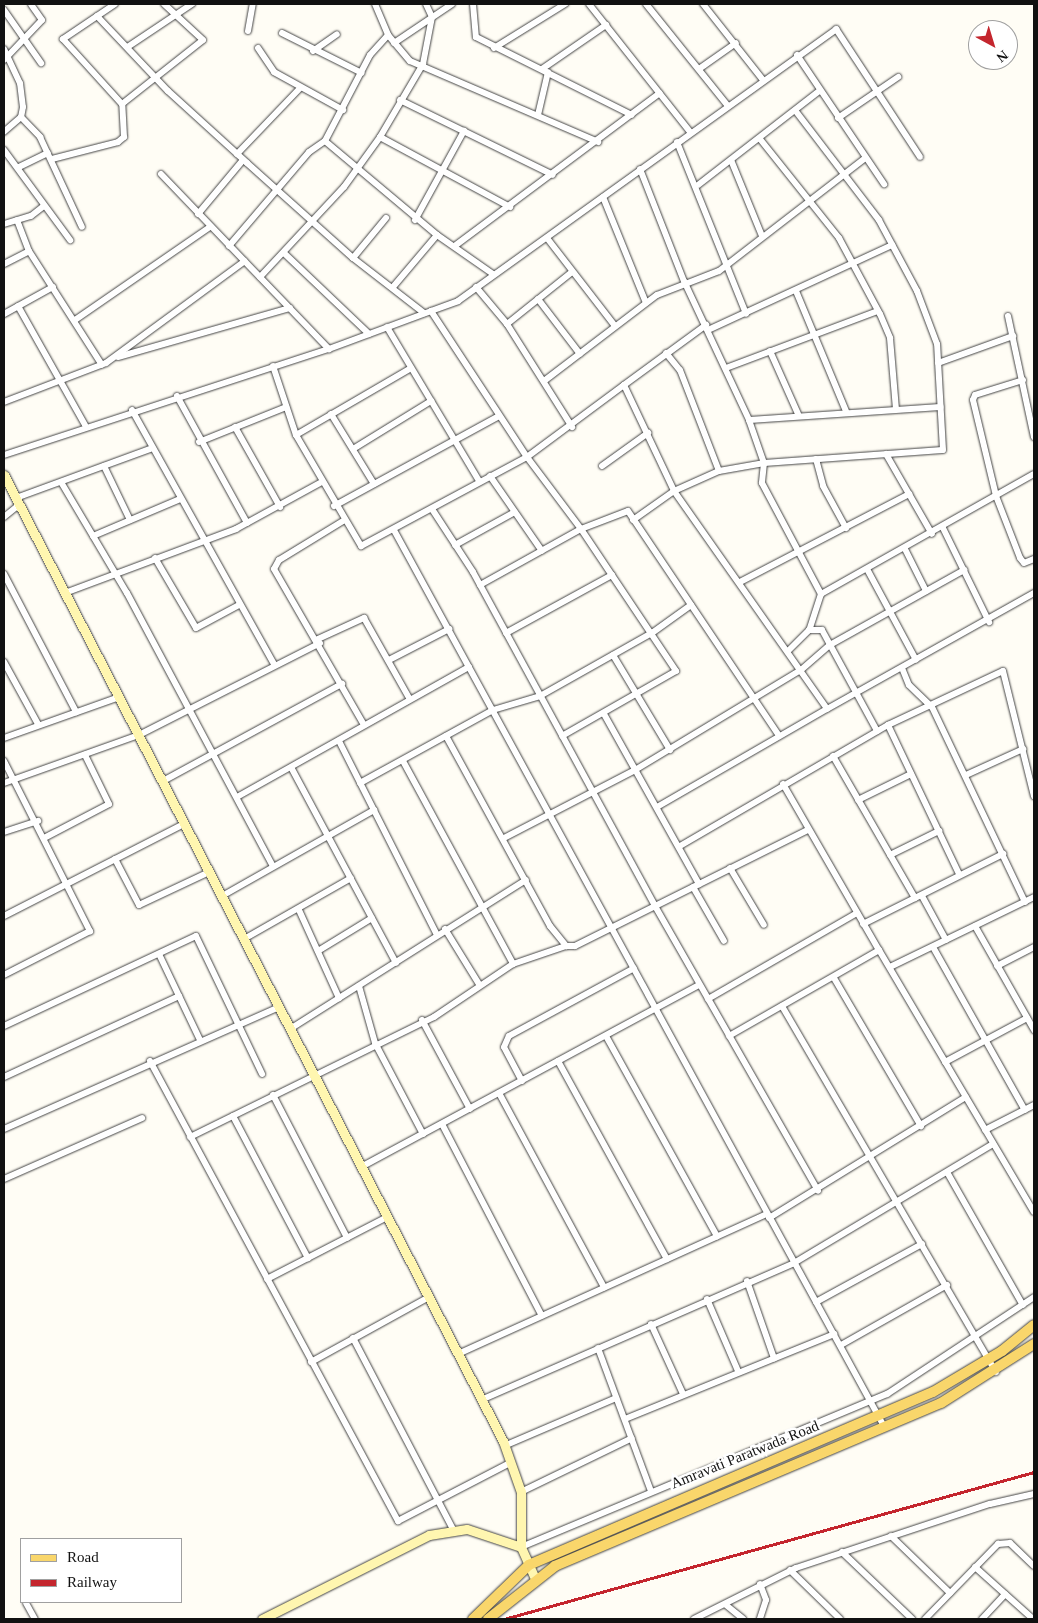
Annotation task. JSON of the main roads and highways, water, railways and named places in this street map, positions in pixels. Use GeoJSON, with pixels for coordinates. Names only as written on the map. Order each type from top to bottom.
{"type":"FeatureCollection","features":[{"type":"Feature","properties":{"kind":"main road","name":"Amravati Paratwada Road"},"geometry":{"type":"LineString","coordinates":[[473,1619],[529,1564],[933,1392],[989,1358],[1034,1325]]}},
{"type":"Feature","properties":{"kind":"main road","name":"Amravati Paratwada Road"},"geometry":{"type":"LineString","coordinates":[[488,1619],[535,1578],[587,1550],[885,1428],[996,1372],[1034,1344]]}},
{"type":"Feature","properties":{"kind":"railway"},"geometry":{"type":"LineString","coordinates":[[504,1619],[1034,1472]]}}]}
